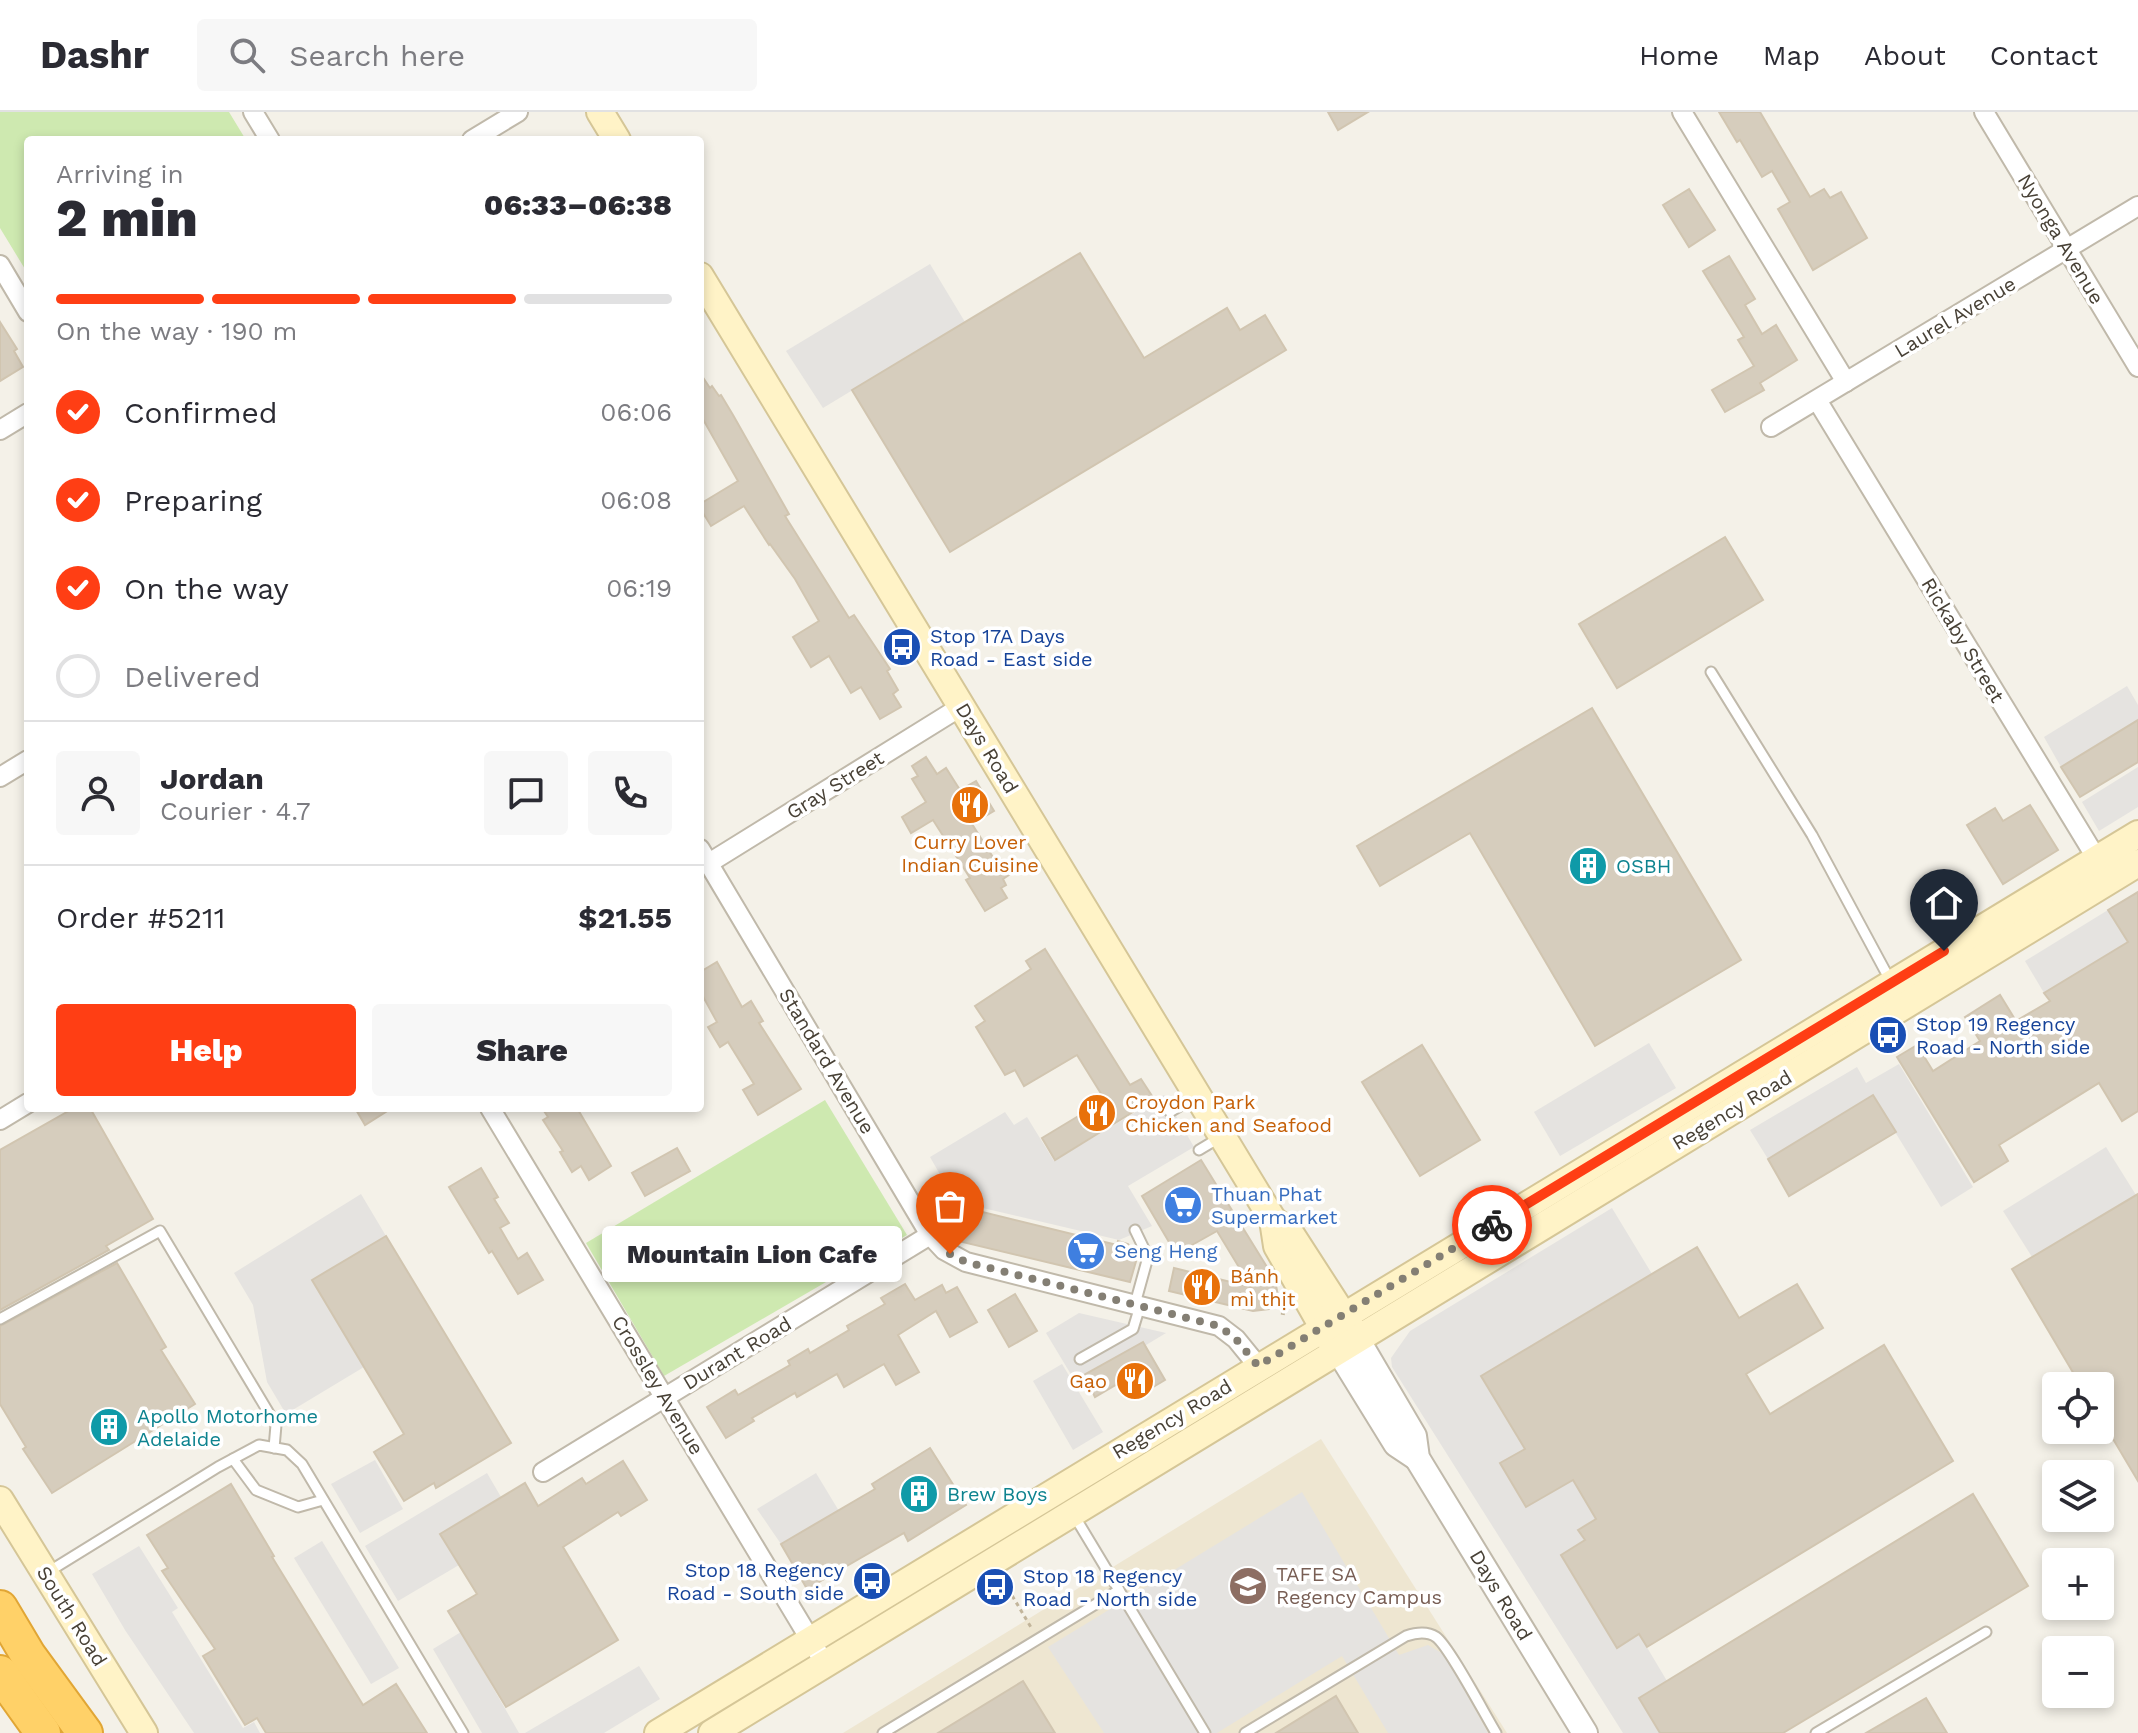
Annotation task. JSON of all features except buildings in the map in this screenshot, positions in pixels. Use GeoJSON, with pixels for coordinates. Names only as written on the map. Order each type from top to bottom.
{"type":"FeatureCollection","features":[{"type":"Feature","properties":{"kind":"highway"},"geometry":{"type":"LineString","coordinates":[[0,1608],[28,1655],[85,1733]]}},
{"type":"Feature","properties":{"kind":"highway"},"geometry":{"type":"LineString","coordinates":[[1,1674],[43,1733]]}},
{"type":"Feature","properties":{"kind":"main road","name":"Days Road"},"geometry":{"type":"LineString","coordinates":[[704,283],[1273,1220],[1290,1233],[1333,1321],[1348,1344]]}},
{"type":"Feature","properties":{"kind":"main road","name":"Regency Road"},"geometry":{"type":"LineString","coordinates":[[712,1733],[1348,1344],[2103,869],[2138,834]]}},
{"type":"Feature","properties":{"kind":"main road","name":"Regency Road"},"geometry":{"type":"LineString","coordinates":[[658,1733],[1891,983],[2103,869],[2138,863]]}},
{"type":"Feature","properties":{"kind":"main road","name":"Days Road"},"geometry":{"type":"LineString","coordinates":[[1273,1220],[1277,1246],[1296,1278],[1333,1321]]}},
{"type":"Feature","properties":{"kind":"main road"},"geometry":{"type":"LineString","coordinates":[[1263,1363],[1292,1329],[1300,1296],[1296,1278]]}},
{"type":"Feature","properties":{"kind":"main road","name":"South Road"},"geometry":{"type":"LineString","coordinates":[[0,1500],[144,1733]]}},
{"type":"Feature","properties":{"kind":"street"},"geometry":{"type":"LineString","coordinates":[[253,112],[268,136]]}},
{"type":"Feature","properties":{"kind":"street"},"geometry":{"type":"LineString","coordinates":[[482,136],[518,112]]}},
{"type":"Feature","properties":{"kind":"street"},"geometry":{"type":"LineString","coordinates":[[1682,112],[1846,382]]}},
{"type":"Feature","properties":{"kind":"street","name":"Nyonga Avenue"},"geometry":{"type":"LineString","coordinates":[[1984,112],[2138,367]]}},
{"type":"Feature","properties":{"kind":"street","name":"Laurel Avenue"},"geometry":{"type":"LineString","coordinates":[[1771,427],[2138,206]]}},
{"type":"Feature","properties":{"kind":"street"},"geometry":{"type":"LineString","coordinates":[[0,265],[24,305]]}},
{"type":"Feature","properties":{"kind":"street","name":"Rickaby Street"},"geometry":{"type":"LineString","coordinates":[[1817,400],[2103,869]]}},
{"type":"Feature","properties":{"kind":"street"},"geometry":{"type":"LineString","coordinates":[[0,430],[24,415]]}},
{"type":"Feature","properties":{"kind":"street","name":"Gray Street"},"geometry":{"type":"LineString","coordinates":[[704,856],[962,706]]}},
{"type":"Feature","properties":{"kind":"street"},"geometry":{"type":"LineString","coordinates":[[0,777],[24,762]]}},
{"type":"Feature","properties":{"kind":"street","name":"Standard Avenue"},"geometry":{"type":"LineString","coordinates":[[704,856],[930,1235],[944,1250],[966,1262],[1138,1305]]}},
{"type":"Feature","properties":{"kind":"street"},"geometry":{"type":"LineString","coordinates":[[0,1120],[24,1105]]}},
{"type":"Feature","properties":{"kind":"street","name":"Crossley Avenue"},"geometry":{"type":"LineString","coordinates":[[492,1112],[825,1664]]}},
{"type":"Feature","properties":{"kind":"street","name":"Durant Road"},"geometry":{"type":"LineString","coordinates":[[543,1472],[930,1235]]}},
{"type":"Feature","properties":{"kind":"street"},"geometry":{"type":"LineString","coordinates":[[1138,1305],[1219,1326],[1263,1363]]}},
{"type":"Feature","properties":{"kind":"street","name":"Days Road"},"geometry":{"type":"LineString","coordinates":[[1348,1344],[1414,1436],[1417,1458],[1585,1733]]}},
{"type":"Feature","properties":{"kind":"lane"},"geometry":{"type":"LineString","coordinates":[[1711,672],[1812,835],[1891,983]]}},
{"type":"Feature","properties":{"kind":"lane"},"geometry":{"type":"LineString","coordinates":[[1170,1112],[1197,1095]]}},
{"type":"Feature","properties":{"kind":"lane"},"geometry":{"type":"LineString","coordinates":[[1199,1150],[1222,1136]]}},
{"type":"Feature","properties":{"kind":"lane"},"geometry":{"type":"LineString","coordinates":[[1080,1359],[1133,1329],[1148,1257],[1135,1230]]}},
{"type":"Feature","properties":{"kind":"lane"},"geometry":{"type":"LineString","coordinates":[[0,1319],[160,1231],[276,1425],[274,1448]]}},
{"type":"Feature","properties":{"kind":"lane"},"geometry":{"type":"LineString","coordinates":[[46,1574],[259,1445],[287,1450],[302,1464],[463,1733]]}},
{"type":"Feature","properties":{"kind":"lane"},"geometry":{"type":"LineString","coordinates":[[233,1459],[256,1490],[298,1507],[323,1500]]}},
{"type":"Feature","properties":{"kind":"lane"},"geometry":{"type":"LineString","coordinates":[[1058,1489],[1205,1733]]}},
{"type":"Feature","properties":{"kind":"lane"},"geometry":{"type":"LineString","coordinates":[[883,1733],[1119,1590]]}},
{"type":"Feature","properties":{"kind":"lane"},"geometry":{"type":"LineString","coordinates":[[1245,1733],[1406,1636],[1419,1632],[1435,1636],[1445,1649],[1496,1733]]}},
{"type":"Feature","properties":{"kind":"lane"},"geometry":{"type":"LineString","coordinates":[[1816,1733],[1986,1632]]}},
{"type":"Feature","properties":{"kind":"path"},"geometry":{"type":"LineString","coordinates":[[1004,1582],[1032,1629]]}},
{"type":"Feature","properties":{"kind":"shaded area"},"geometry":{"type":"Polygon","coordinates":[[[930,264],[965,322],[823,408],[786,351],[930,264]]]}},
{"type":"Feature","properties":{"kind":"shaded area"},"geometry":{"type":"Polygon","coordinates":[[[2127,686],[2138,705],[2138,720],[2061,767],[2044,737],[2127,686]]]}},
{"type":"Feature","properties":{"kind":"shaded area"},"geometry":{"type":"Polygon","coordinates":[[[2138,767],[2138,807],[2099,831],[2082,802],[2138,767]]]}},
{"type":"Feature","properties":{"kind":"shaded area"},"geometry":{"type":"Polygon","coordinates":[[[2108,910],[2128,942],[2044,993],[2025,961],[2108,910]]]}},
{"type":"Feature","properties":{"kind":"shaded area"},"geometry":{"type":"Polygon","coordinates":[[[1649,1043],[1676,1088],[1560,1156],[1534,1112],[1649,1043]]]}},
{"type":"Feature","properties":{"kind":"shaded area"},"geometry":{"type":"Polygon","coordinates":[[[1899,1064],[1973,1187],[1941,1207],[1873,1096],[1768,1159],[1750,1130],[1857,1067],[1866,1083],[1899,1064]]]}},
{"type":"Feature","properties":{"kind":"shaded area"},"geometry":{"type":"Polygon","coordinates":[[[1164,1095],[1194,1147],[1128,1186],[1152,1226],[1119,1240],[953,1201],[956,1189],[946,1185],[930,1157],[1005,1112],[1014,1125],[1027,1117],[1054,1161],[1164,1095]]]}},
{"type":"Feature","properties":{"kind":"shaded area"},"geometry":{"type":"Polygon","coordinates":[[[2106,1147],[2136,1195],[2032,1257],[2003,1211],[2106,1147]]]}},
{"type":"Feature","properties":{"kind":"shaded area"},"geometry":{"type":"Polygon","coordinates":[[[361,1194],[386,1236],[312,1281],[364,1367],[286,1414],[267,1382],[253,1305],[234,1273],[361,1194]]]}},
{"type":"Feature","properties":{"kind":"shaded area"},"geometry":{"type":"Polygon","coordinates":[[[1612,1208],[1652,1274],[1481,1376],[1525,1449],[1501,1464],[1526,1507],[1573,1480],[1596,1519],[1578,1529],[1585,1540],[1561,1555],[1617,1647],[1639,1634],[1667,1681],[1660,1733],[1623,1733],[1392,1367],[1391,1358],[1410,1331],[1612,1208]]]}},
{"type":"Feature","properties":{"kind":"shaded area"},"geometry":{"type":"Polygon","coordinates":[[[1079,1313],[1166,1333],[1078,1386],[1046,1333],[1079,1313]]]}},
{"type":"Feature","properties":{"kind":"shaded area"},"geometry":{"type":"Polygon","coordinates":[[[1062,1364],[1103,1432],[1073,1450],[1033,1381],[1062,1364]]]}},
{"type":"Feature","properties":{"kind":"shaded area","name":"TAFE SA Regency Campus"},"geometry":{"type":"Polygon","coordinates":[[[1321,1439],[1507,1733],[843,1733],[1321,1439]]]}},
{"type":"Feature","properties":{"kind":"shaded area"},"geometry":{"type":"Polygon","coordinates":[[[375,1460],[403,1509],[360,1533],[331,1484],[375,1460]]]}},
{"type":"Feature","properties":{"kind":"shaded area"},"geometry":{"type":"Polygon","coordinates":[[[487,1473],[501,1497],[441,1533],[459,1565],[398,1601],[365,1546],[487,1473]]]}},
{"type":"Feature","properties":{"kind":"shaded area"},"geometry":{"type":"Polygon","coordinates":[[[816,1473],[839,1511],[781,1544],[757,1509],[816,1473]]]}},
{"type":"Feature","properties":{"kind":"shaded area"},"geometry":{"type":"Polygon","coordinates":[[[1302,1492],[1399,1655],[1428,1645],[1445,1655],[1488,1733],[1388,1733],[1342,1656],[1217,1733],[1104,1733],[1048,1647],[1302,1492]]]}},
{"type":"Feature","properties":{"kind":"shaded area"},"geometry":{"type":"Polygon","coordinates":[[[322,1541],[399,1668],[371,1684],[294,1558],[322,1541]]]}},
{"type":"Feature","properties":{"kind":"shaded area"},"geometry":{"type":"Polygon","coordinates":[[[139,1546],[178,1608],[172,1612],[243,1728],[254,1722],[260,1733],[194,1733],[125,1630],[92,1574],[139,1546]]]}},
{"type":"Feature","properties":{"kind":"shaded area"},"geometry":{"type":"Polygon","coordinates":[[[461,1632],[519,1733],[482,1733],[433,1649],[461,1632]]]}},
{"type":"Feature","properties":{"kind":"shaded area"},"geometry":{"type":"Polygon","coordinates":[[[639,1666],[660,1699],[604,1733],[525,1733],[639,1666]]]}},
{"type":"Feature","properties":{"kind":"green space"},"geometry":{"type":"Polygon","coordinates":[[[0,112],[229,112],[244,136],[24,136],[24,267],[0,228],[0,112]]]}},
{"type":"Feature","properties":{"kind":"green space"},"geometry":{"type":"Polygon","coordinates":[[[825,1100],[907,1235],[664,1376],[586,1243],[825,1100]]]}},
{"type":"Feature","properties":{"kind":"way so far"},"geometry":{"type":"LineString","coordinates":[[950,1254],[966,1262],[1219,1326],[1236,1339],[1258,1366],[1492,1225]]}},
{"type":"Feature","properties":{"kind":"place","name":"Stop 17A Days Road - East side"},"geometry":{"type":"Point","coordinates":[902,647]}},
{"type":"Feature","properties":{"kind":"place","name":"Curry Lover Indian Cuisine"},"geometry":{"type":"Point","coordinates":[970,805]}},
{"type":"Feature","properties":{"kind":"place","name":"OSBH"},"geometry":{"type":"Point","coordinates":[1588,866]}},
{"type":"Feature","properties":{"kind":"place","name":"Stop 19 Regency Road - North side"},"geometry":{"type":"Point","coordinates":[1888,1035]}},
{"type":"Feature","properties":{"kind":"place","name":"Croydon Park Chicken and Seafood"},"geometry":{"type":"Point","coordinates":[1097,1113]}},
{"type":"Feature","properties":{"kind":"place","name":"Thuan Phat Supermarket"},"geometry":{"type":"Point","coordinates":[1183,1205]}},
{"type":"Feature","properties":{"kind":"place","name":"Seng Heng"},"geometry":{"type":"Point","coordinates":[1086,1251]}},
{"type":"Feature","properties":{"kind":"place","name":"Mountain Lion Cafe"},"geometry":{"type":"Point","coordinates":[950,1254]}},
{"type":"Feature","properties":{"kind":"place","name":"Bánh mì thịt"},"geometry":{"type":"Point","coordinates":[1202,1287]}},
{"type":"Feature","properties":{"kind":"place","name":"Gạo"},"geometry":{"type":"Point","coordinates":[1135,1381]}},
{"type":"Feature","properties":{"kind":"place","name":"Apollo Motorhome Adelaide"},"geometry":{"type":"Point","coordinates":[109,1427]}},
{"type":"Feature","properties":{"kind":"place","name":"Brew Boys"},"geometry":{"type":"Point","coordinates":[919,1494]}},
{"type":"Feature","properties":{"kind":"place","name":"Stop 18 Regency Road - South side"},"geometry":{"type":"Point","coordinates":[872,1581]}},
{"type":"Feature","properties":{"kind":"place","name":"TAFE SA Regency Campus"},"geometry":{"type":"Point","coordinates":[1248,1586]}},
{"type":"Feature","properties":{"kind":"place","name":"Stop 18 Regency Road - North side"},"geometry":{"type":"Point","coordinates":[995,1587]}},
{"type":"Feature","properties":{"kind":"route"},"geometry":{"type":"LineString","coordinates":[[1492,1225],[1944,951]]}}]}
